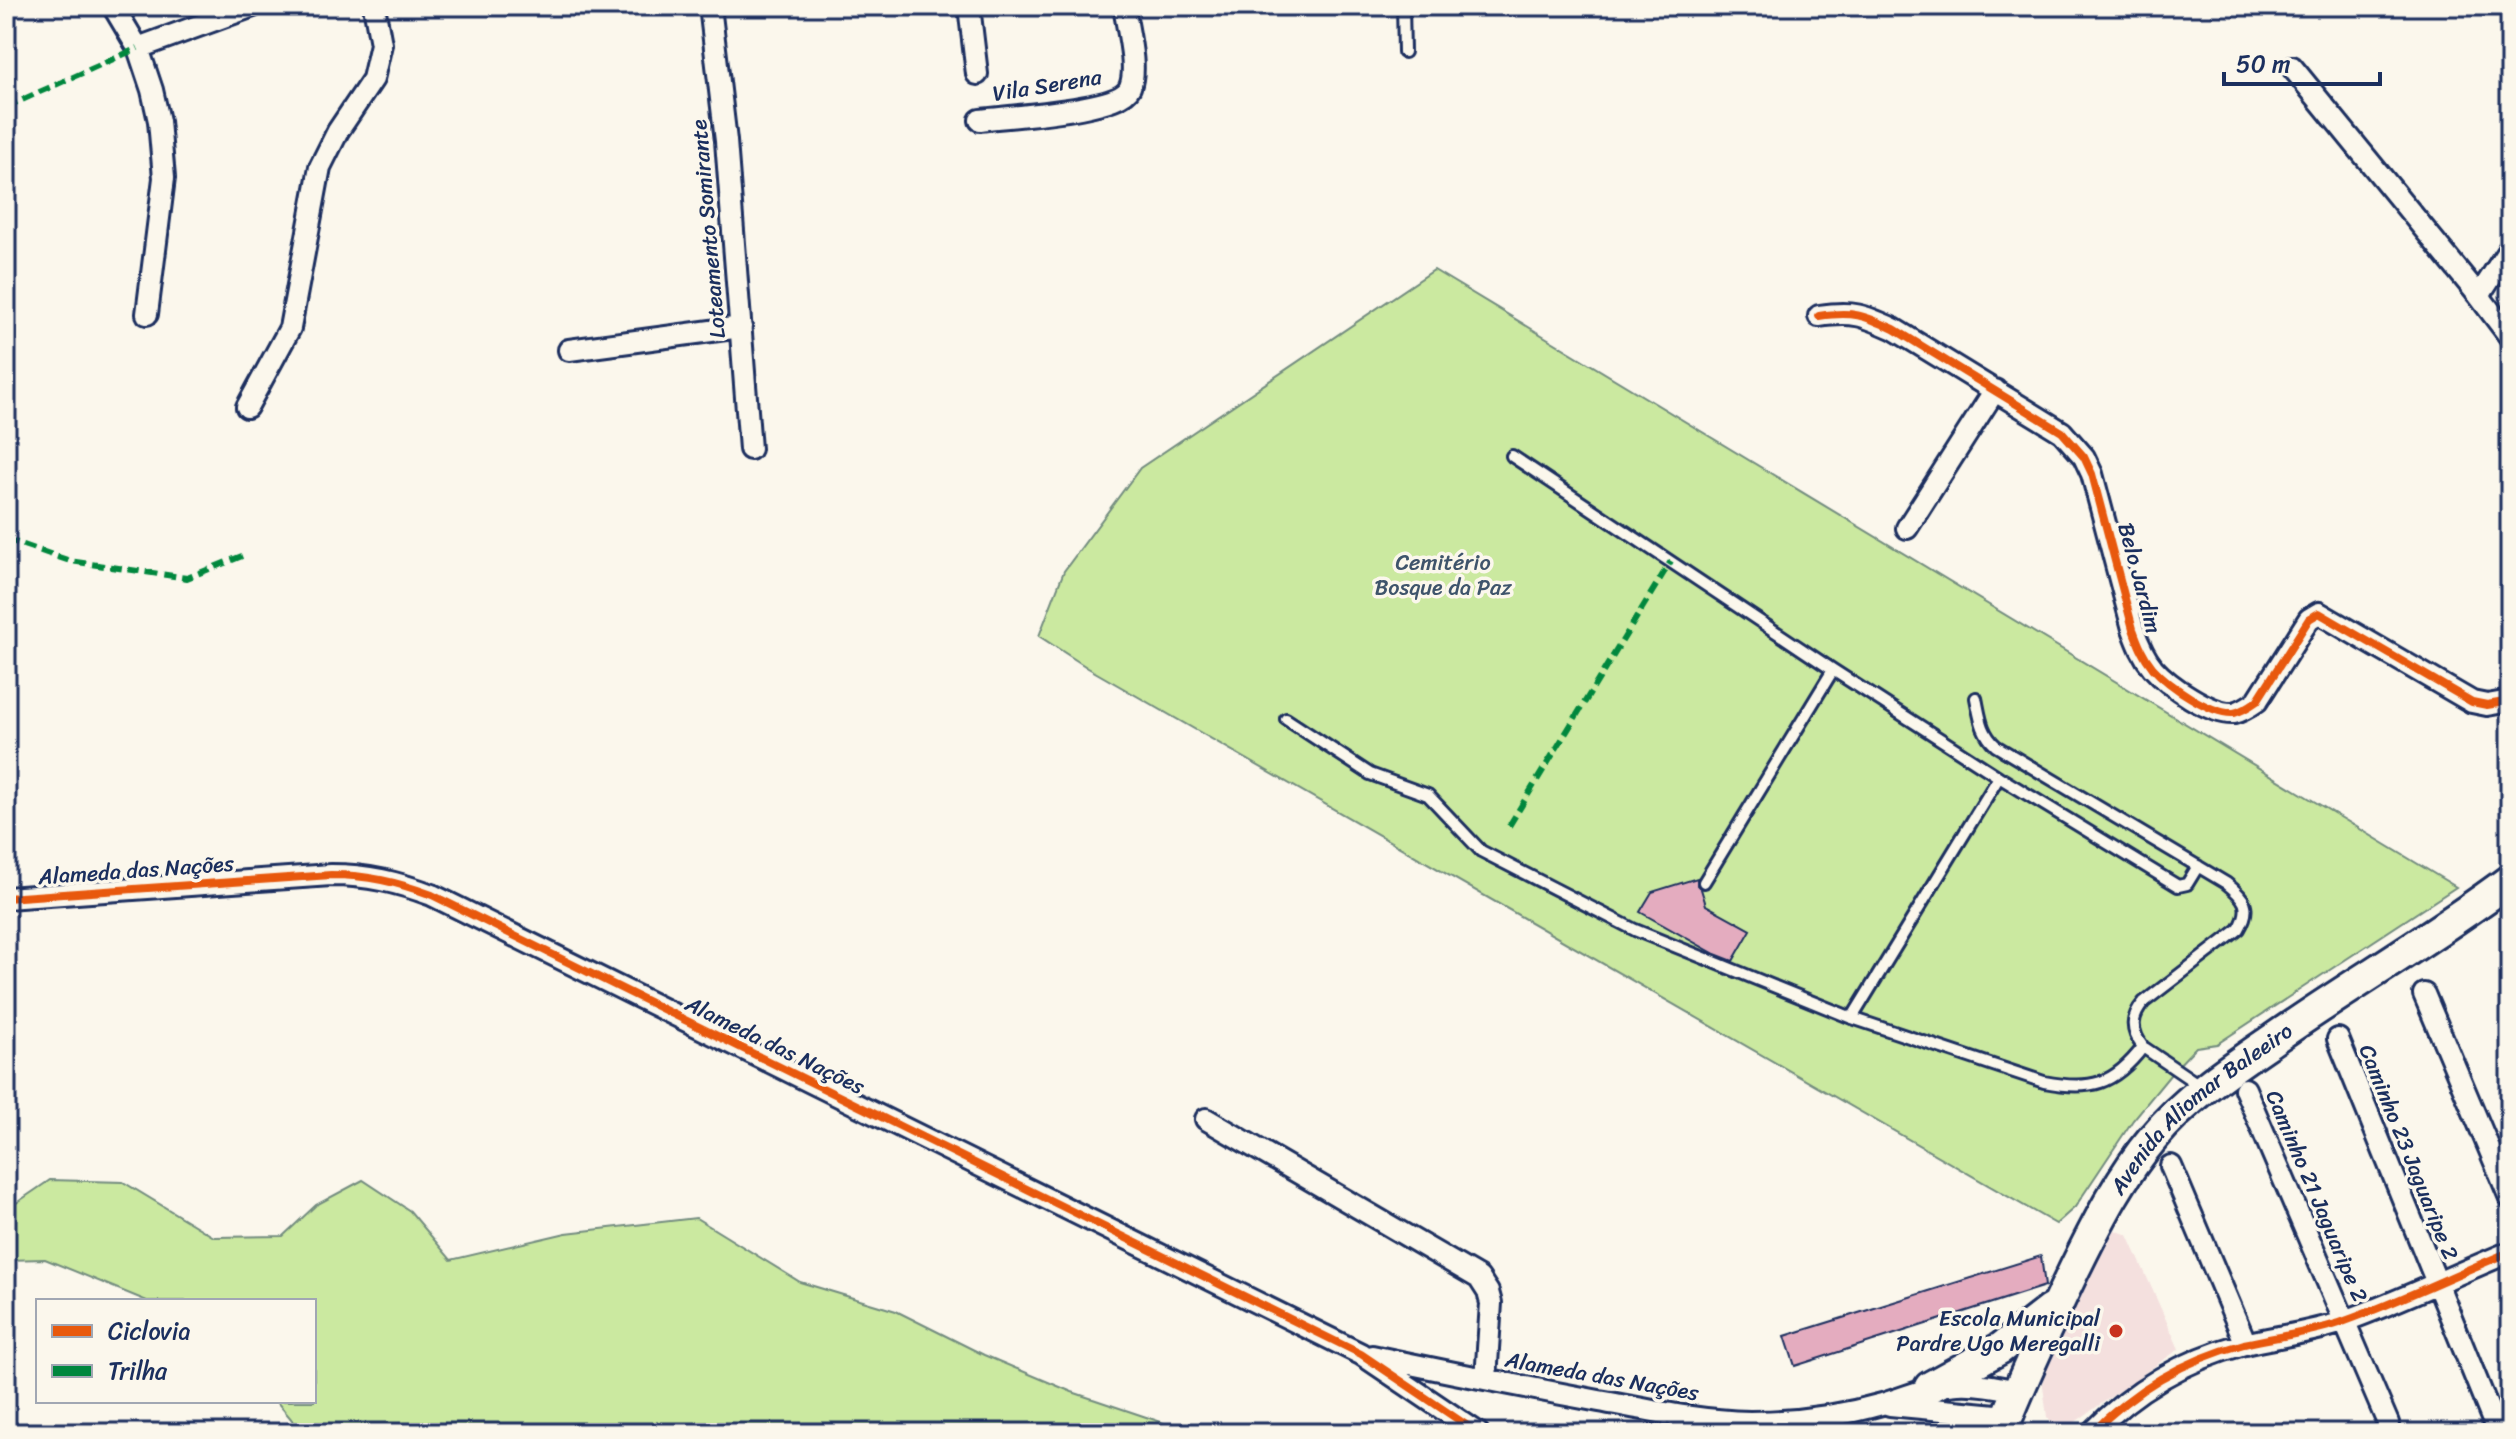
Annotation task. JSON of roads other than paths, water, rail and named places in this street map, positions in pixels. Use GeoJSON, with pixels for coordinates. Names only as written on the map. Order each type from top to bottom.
{"type":"FeatureCollection","features":[{"type":"Feature","properties":{"kind":"main road","name":"Avenida Aliomar Baleeiro"},"geometry":{"type":"LineString","coordinates":[[2009,1413],[2105,1207],[2154,1136],[2204,1088],[2510,880]]}},
{"type":"Feature","properties":{"kind":"main road"},"geometry":{"type":"LineString","coordinates":[[1930,1387],[2001,1348],[2058,1304]]}},
{"type":"Feature","properties":{"kind":"street"},"geometry":{"type":"LineString","coordinates":[[113,6],[138,48],[159,121],[164,178],[147,314]]}},
{"type":"Feature","properties":{"kind":"street"},"geometry":{"type":"LineString","coordinates":[[138,48],[253,6]]}},
{"type":"Feature","properties":{"kind":"street"},"geometry":{"type":"LineString","coordinates":[[247,407],[290,328],[320,167],[338,131],[373,79],[381,44],[374,6]]}},
{"type":"Feature","properties":{"kind":"street","name":"Loteamento Somirante"},"geometry":{"type":"LineString","coordinates":[[710,6],[726,141],[750,449]]}},
{"type":"Feature","properties":{"kind":"street"},"geometry":{"type":"LineString","coordinates":[[969,6],[977,74]]}},
{"type":"Feature","properties":{"kind":"street","name":"Vila Serena"},"geometry":{"type":"LineString","coordinates":[[980,120],[1091,107],[1127,93],[1133,77],[1124,6]]}},
{"type":"Feature","properties":{"kind":"street"},"geometry":{"type":"LineString","coordinates":[[2292,67],[2510,337]]}},
{"type":"Feature","properties":{"kind":"street"},"geometry":{"type":"LineString","coordinates":[[2479,296],[2510,248]]}},
{"type":"Feature","properties":{"kind":"street","name":"Belo Jardim"},"geometry":{"type":"LineString","coordinates":[[1819,316],[1849,312],[1894,329],[2062,432],[2084,457],[2098,493],[2141,651],[2167,682],[2211,709],[2234,713],[2247,709],[2257,701],[2309,619],[2319,613],[2472,702],[2487,705],[2510,701]]}},
{"type":"Feature","properties":{"kind":"street"},"geometry":{"type":"LineString","coordinates":[[569,350],[741,327]]}},
{"type":"Feature","properties":{"kind":"street"},"geometry":{"type":"LineString","coordinates":[[1907,528],[1995,390]]}},
{"type":"Feature","properties":{"kind":"street","name":"Alameda das Nações"},"geometry":{"type":"LineString","coordinates":[[6,898],[331,875],[365,875],[399,882],[446,902],[1361,1354],[1478,1433]]}},
{"type":"Feature","properties":{"kind":"street"},"geometry":{"type":"LineString","coordinates":[[2424,994],[2510,1198]]}},
{"type":"Feature","properties":{"kind":"street","name":"Caminho 23 Jaguaripe 2"},"geometry":{"type":"LineString","coordinates":[[2338,1039],[2498,1433]]}},
{"type":"Feature","properties":{"kind":"street","name":"Caminho 21 Jaguaripe 2"},"geometry":{"type":"LineString","coordinates":[[2245,1089],[2388,1423]]}},
{"type":"Feature","properties":{"kind":"street"},"geometry":{"type":"LineString","coordinates":[[1206,1119],[1479,1278],[1491,1303],[1486,1379]]}},
{"type":"Feature","properties":{"kind":"street"},"geometry":{"type":"LineString","coordinates":[[2171,1166],[2246,1344]]}},
{"type":"Feature","properties":{"kind":"street"},"geometry":{"type":"LineString","coordinates":[[2092,1433],[2121,1405],[2152,1382],[2186,1364],[2246,1344],[2345,1321],[2510,1252]]}},
{"type":"Feature","properties":{"kind":"street","name":"Alameda das Nações"},"geometry":{"type":"LineString","coordinates":[[1361,1354],[1699,1419],[1789,1421],[1882,1404],[1930,1387],[1981,1384],[2009,1413]]}},
{"type":"Feature","properties":{"kind":"street","name":"Alameda das Nações"},"geometry":{"type":"LineString","coordinates":[[1882,1404],[2009,1413]]}},
{"type":"Feature","properties":{"kind":"street","name":"Alameda das Nações"},"geometry":{"type":"LineString","coordinates":[[1808,1433],[1837,1413]]}},
{"type":"Feature","properties":{"kind":"lane"},"geometry":{"type":"LineString","coordinates":[[1403,6],[1404,52]]}},
{"type":"Feature","properties":{"kind":"lane"},"geometry":{"type":"LineString","coordinates":[[1512,456],[1833,670],[1999,777],[2178,886],[2187,884],[2198,866]]}},
{"type":"Feature","properties":{"kind":"lane"},"geometry":{"type":"LineString","coordinates":[[1704,882],[1833,670]]}},
{"type":"Feature","properties":{"kind":"lane"},"geometry":{"type":"LineString","coordinates":[[1976,698],[1982,728],[1996,746],[2198,866],[2243,899],[2245,918],[2230,938],[2144,1002],[2136,1011],[2132,1023],[2136,1038],[2143,1047],[2204,1088]]}},
{"type":"Feature","properties":{"kind":"lane"},"geometry":{"type":"LineString","coordinates":[[1286,719],[1370,774],[1428,795],[1481,851],[1635,930],[1852,1018],[2044,1082],[2065,1086],[2100,1083],[2116,1076],[2143,1047]]}},
{"type":"Feature","properties":{"kind":"lane"},"geometry":{"type":"LineString","coordinates":[[1852,1018],[1999,777]]}},
{"type":"Feature","properties":{"kind":"place","name":"Escola Municipal Pardre Ugo Meregalli"},"geometry":{"type":"Point","coordinates":[2116,1331]}},
{"type":"Feature","properties":{"kind":"park label","name":"Cemitério Bosque da Paz"},"geometry":{"type":"Point","coordinates":[1443,574]}}]}
